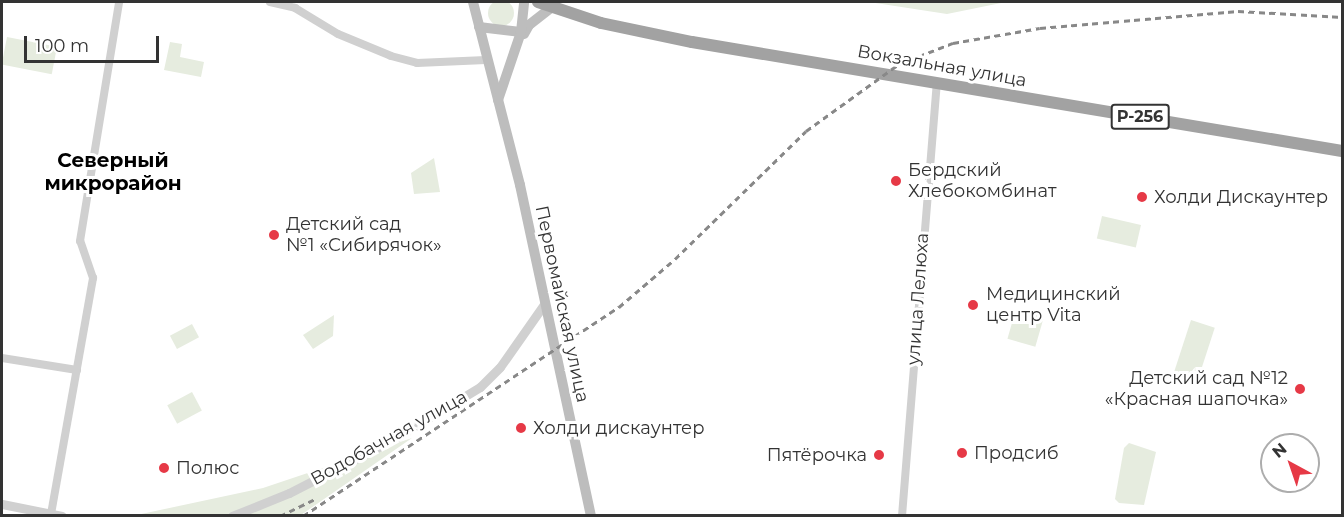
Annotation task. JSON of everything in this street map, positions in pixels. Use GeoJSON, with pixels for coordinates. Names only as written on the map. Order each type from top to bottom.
{"type":"FeatureCollection","features":[{"type":"Feature","properties":{"kind":"highway","name":"Вокзальная улица"},"geometry":{"type":"LineString","coordinates":[[538,2],[551,8],[642,32],[1342,151]]}},
{"type":"Feature","properties":{"kind":"main road"},"geometry":{"type":"LineString","coordinates":[[498,100],[521,32],[524,2]]}},
{"type":"Feature","properties":{"kind":"main road","name":"Первомайская улица"},"geometry":{"type":"LineString","coordinates":[[476,3],[486,60],[498,100],[545,303],[591,516]]}},
{"type":"Feature","properties":{"kind":"main road"},"geometry":{"type":"LineString","coordinates":[[513,55],[529,25],[551,8]]}},
{"type":"Feature","properties":{"kind":"main road"},"geometry":{"type":"LineString","coordinates":[[479,27],[521,32]]}},
{"type":"Feature","properties":{"kind":"street"},"geometry":{"type":"LineString","coordinates":[[51,514],[93,278],[80,241],[119,2]]}},
{"type":"Feature","properties":{"kind":"street"},"geometry":{"type":"LineString","coordinates":[[270,2],[295,8],[338,34],[391,57],[417,63],[486,60]]}},
{"type":"Feature","properties":{"kind":"street","name":"улица Лелюха"},"geometry":{"type":"LineString","coordinates":[[902,516],[937,83]]}},
{"type":"Feature","properties":{"kind":"street","name":"Водобачная улица"},"geometry":{"type":"LineString","coordinates":[[232,516],[280,497],[396,438],[480,387],[500,367],[545,303]]}},
{"type":"Feature","properties":{"kind":"street"},"geometry":{"type":"LineString","coordinates":[[2,357],[77,370]]}},
{"type":"Feature","properties":{"kind":"street"},"geometry":{"type":"LineString","coordinates":[[2,504],[62,516]]}},
{"type":"Feature","properties":{"kind":"shaded area"},"geometry":{"type":"Polygon","coordinates":[[[501,0],[510,4],[514,13],[510,22],[501,26],[492,22],[488,13],[492,4],[501,0]]]}},
{"type":"Feature","properties":{"kind":"shaded area"},"geometry":{"type":"Polygon","coordinates":[[[869,2],[1006,2],[947,14],[869,2]]]}},
{"type":"Feature","properties":{"kind":"shaded area"},"geometry":{"type":"Polygon","coordinates":[[[7,37],[57,47],[52,74],[2,65],[7,37]]]}},
{"type":"Feature","properties":{"kind":"shaded area"},"geometry":{"type":"Polygon","coordinates":[[[170,42],[182,44],[180,57],[204,62],[201,77],[164,70],[170,42]]]}},
{"type":"Feature","properties":{"kind":"shaded area"},"geometry":{"type":"Polygon","coordinates":[[[434,158],[440,192],[414,194],[411,173],[434,158]]]}},
{"type":"Feature","properties":{"kind":"shaded area"},"geometry":{"type":"Polygon","coordinates":[[[1102,216],[1141,225],[1136,247],[1097,238],[1102,216]]]}},
{"type":"Feature","properties":{"kind":"shaded area"},"geometry":{"type":"Polygon","coordinates":[[[1016,309],[1044,317],[1035,347],[1007,339],[1016,309]]]}},
{"type":"Feature","properties":{"kind":"shaded area"},"geometry":{"type":"Polygon","coordinates":[[[334,315],[333,336],[313,349],[303,335],[334,315]]]}},
{"type":"Feature","properties":{"kind":"shaded area"},"geometry":{"type":"Polygon","coordinates":[[[1191,320],[1215,328],[1198,380],[1174,372],[1191,320]]]}},
{"type":"Feature","properties":{"kind":"shaded area"},"geometry":{"type":"Polygon","coordinates":[[[192,324],[199,337],[177,349],[170,336],[192,324]]]}},
{"type":"Feature","properties":{"kind":"shaded area"},"geometry":{"type":"Polygon","coordinates":[[[192,392],[202,411],[177,424],[167,405],[192,392]]]}},
{"type":"Feature","properties":{"kind":"shaded area"},"geometry":{"type":"Polygon","coordinates":[[[412,438],[301,515],[132,516],[263,488],[412,438]]]}},
{"type":"Feature","properties":{"kind":"shaded area"},"geometry":{"type":"Polygon","coordinates":[[[1129,443],[1156,452],[1144,505],[1119,503],[1115,499],[1124,448],[1129,443]]]}},
{"type":"Feature","properties":{"kind":"railway"},"geometry":{"type":"LineString","coordinates":[[303,516],[619,307],[675,259],[806,131],[899,64],[953,43],[1040,28],[1238,11],[1342,17]]}},
{"type":"Feature","properties":{"kind":"railway"},"geometry":{"type":"LineString","coordinates":[[280,516],[317,498]]}},
{"type":"Feature","properties":{"kind":"place","name":"Бердский Хлебокомбинат"},"geometry":{"type":"Point","coordinates":[896,181]}},
{"type":"Feature","properties":{"kind":"place","name":"Холди Дискаунтер"},"geometry":{"type":"Point","coordinates":[1142,197]}},
{"type":"Feature","properties":{"kind":"place","name":"Детский сад №1 «Сибирячок»"},"geometry":{"type":"Point","coordinates":[274,235]}},
{"type":"Feature","properties":{"kind":"place","name":"Медицинский центр Vita"},"geometry":{"type":"Point","coordinates":[973,305]}},
{"type":"Feature","properties":{"kind":"place","name":"Детский сад №12 «Красная шапочка»"},"geometry":{"type":"Point","coordinates":[1300,389]}},
{"type":"Feature","properties":{"kind":"place","name":"Холди дискаунтер"},"geometry":{"type":"Point","coordinates":[521,428]}},
{"type":"Feature","properties":{"kind":"place","name":"Продсиб"},"geometry":{"type":"Point","coordinates":[962,453]}},
{"type":"Feature","properties":{"kind":"place","name":"Пятёрочка"},"geometry":{"type":"Point","coordinates":[879,455]}},
{"type":"Feature","properties":{"kind":"place","name":"Полюс"},"geometry":{"type":"Point","coordinates":[164,468]}},
{"type":"Feature","properties":{"kind":"district","name":"Северный микрорайон"},"geometry":{"type":"Point","coordinates":[113,172]}}]}
